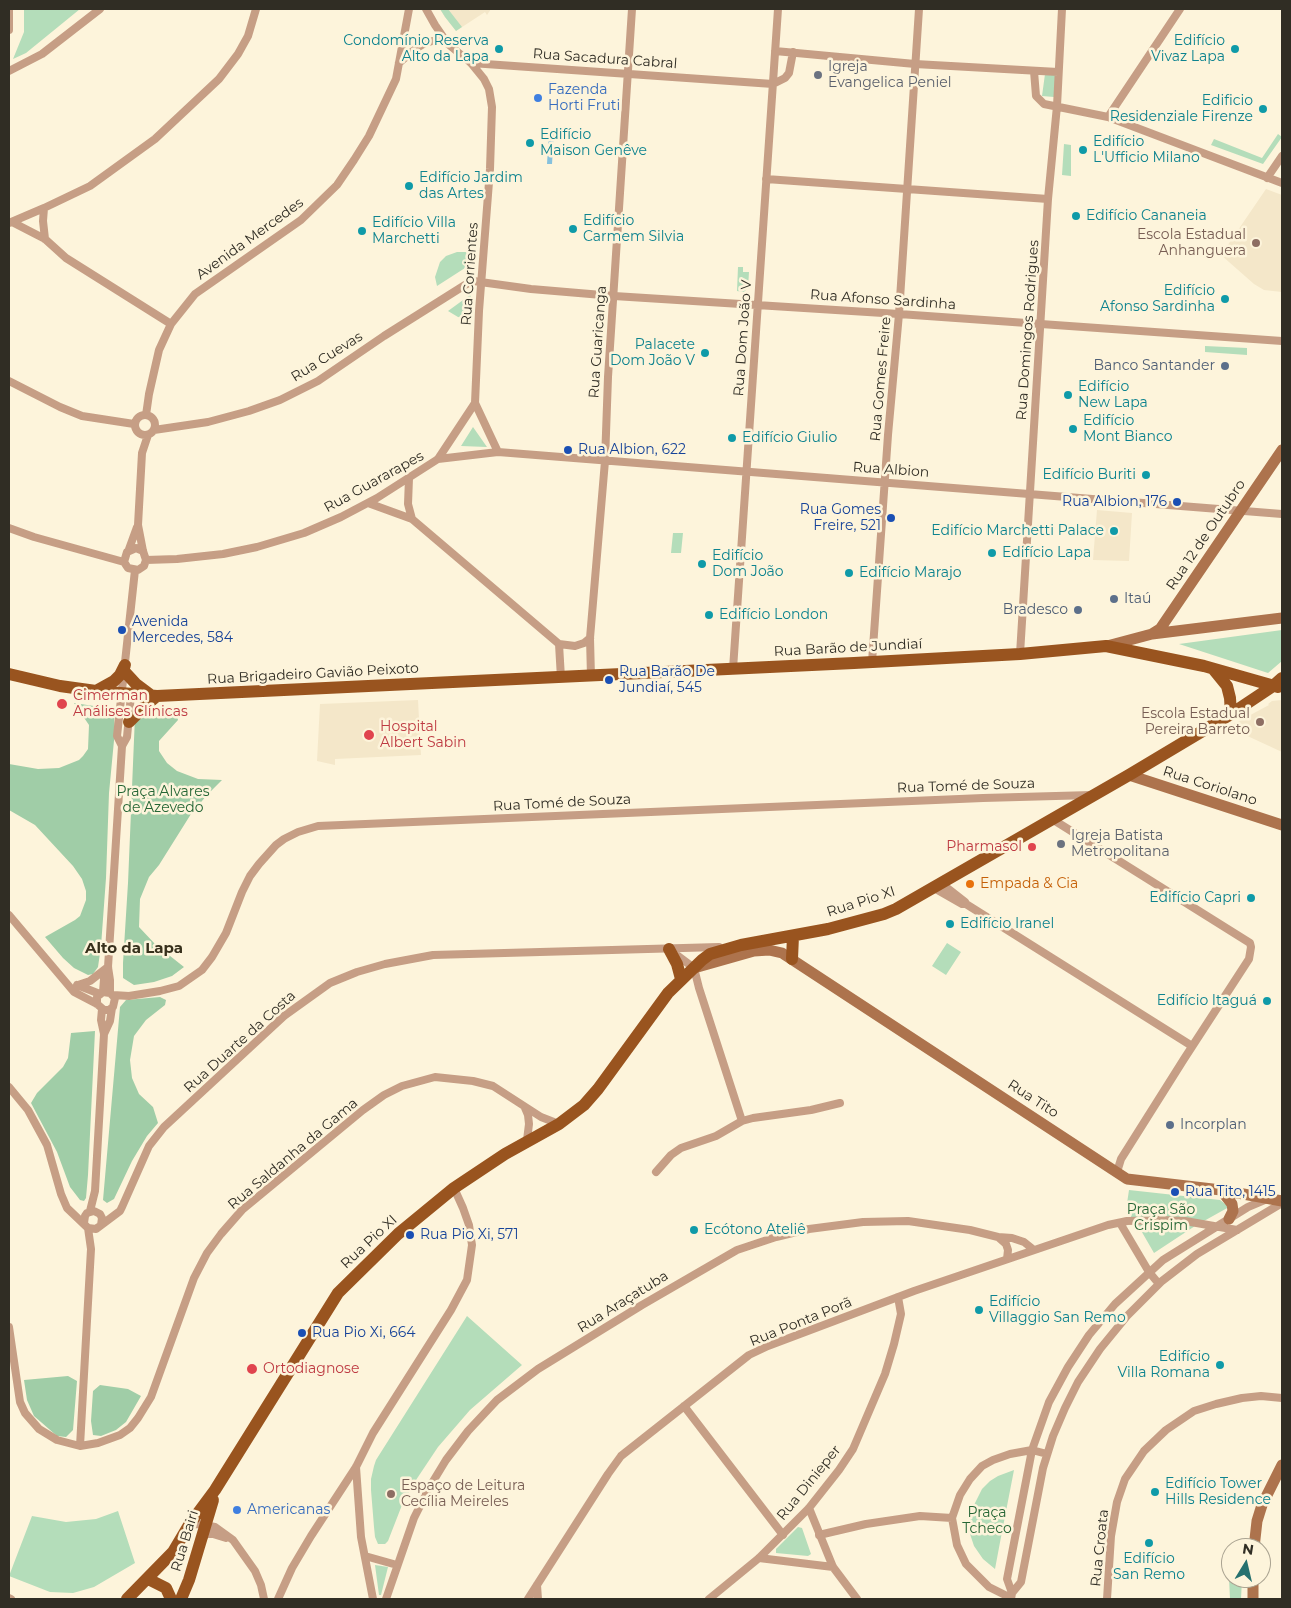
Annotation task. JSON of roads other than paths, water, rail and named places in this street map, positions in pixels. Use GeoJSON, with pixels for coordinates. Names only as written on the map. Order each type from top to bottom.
{"type":"FeatureCollection","features":[{"type":"Feature","properties":{"kind":"main road","name":"Rua 12 de Outubro"},"geometry":{"type":"LineString","coordinates":[[1152,634],[1160,629],[1282,450]]}},
{"type":"Feature","properties":{"kind":"main road"},"geometry":{"type":"LineString","coordinates":[[1106,646],[1152,634],[1282,618]]}},
{"type":"Feature","properties":{"kind":"main road","name":"Rua Barão de Jundiaí"},"geometry":{"type":"LineString","coordinates":[[591,677],[1020,654],[1106,646],[1279,684]]}},
{"type":"Feature","properties":{"kind":"main road"},"geometry":{"type":"LineString","coordinates":[[96,691],[114,681],[124,668],[136,684],[155,696],[128,722]]}},
{"type":"Feature","properties":{"kind":"main road"},"geometry":{"type":"LineString","coordinates":[[1214,670],[1227,686],[1231,714]]}},
{"type":"Feature","properties":{"kind":"main road","name":"Rua Brigadeiro Gavião Peixoto"},"geometry":{"type":"LineString","coordinates":[[9,674],[60,686],[155,696],[591,677]]}},
{"type":"Feature","properties":{"kind":"main road","name":"Rua Pio XI"},"geometry":{"type":"LineString","coordinates":[[127,1599],[173,1552],[189,1526],[216,1490],[338,1292],[398,1234],[454,1188],[527,1140],[559,1124],[584,1105],[592,1097],[656,1007],[681,979],[710,954],[734,947],[828,929],[884,914],[938,886],[1095,795],[1279,684]]}},
{"type":"Feature","properties":{"kind":"main road","name":"Rua Coriolano"},"geometry":{"type":"LineString","coordinates":[[1129,775],[1282,826]]}},
{"type":"Feature","properties":{"kind":"main road"},"geometry":{"type":"LineString","coordinates":[[792,959],[793,936]]}},
{"type":"Feature","properties":{"kind":"main road"},"geometry":{"type":"LineString","coordinates":[[669,949],[677,964],[681,979]]}},
{"type":"Feature","properties":{"kind":"main road","name":"Rua Pio XI"},"geometry":{"type":"LineString","coordinates":[[694,968],[732,956],[763,950],[775,951],[792,959]]}},
{"type":"Feature","properties":{"kind":"main road","name":"Rua Tito"},"geometry":{"type":"LineString","coordinates":[[792,959],[1126,1179],[1221,1190],[1282,1202]]}},
{"type":"Feature","properties":{"kind":"main road"},"geometry":{"type":"LineString","coordinates":[[1221,1190],[1232,1204],[1233,1211],[1229,1219]]}},
{"type":"Feature","properties":{"kind":"main road"},"geometry":{"type":"LineString","coordinates":[[1255,1538],[1257,1520],[1262,1505],[1282,1465]]}},
{"type":"Feature","properties":{"kind":"main road","name":"Rua Bairi"},"geometry":{"type":"LineString","coordinates":[[180,1599],[189,1580],[216,1490]]}},
{"type":"Feature","properties":{"kind":"main road"},"geometry":{"type":"LineString","coordinates":[[148,1579],[166,1588],[171,1599]]}},
{"type":"Feature","properties":{"kind":"street"},"geometry":{"type":"LineString","coordinates":[[9,30],[10,9]]}},
{"type":"Feature","properties":{"kind":"street"},"geometry":{"type":"LineString","coordinates":[[9,71],[42,54],[100,9]]}},
{"type":"Feature","properties":{"kind":"street"},"geometry":{"type":"LineString","coordinates":[[10,223],[90,186],[155,139],[219,79],[238,54],[248,36],[256,9]]}},
{"type":"Feature","properties":{"kind":"street","name":"Avenida Mercedes"},"geometry":{"type":"LineString","coordinates":[[146,414],[159,350],[171,324],[196,294],[301,220],[337,185],[370,136],[396,79],[409,9]]}},
{"type":"Feature","properties":{"kind":"street"},"geometry":{"type":"LineString","coordinates":[[426,9],[444,38],[471,63]]}},
{"type":"Feature","properties":{"kind":"street","name":"Rua Guaricanga"},"geometry":{"type":"LineString","coordinates":[[591,677],[590,638],[605,461],[608,377],[632,9]]}},
{"type":"Feature","properties":{"kind":"street","name":"Rua Dom João V"},"geometry":{"type":"LineString","coordinates":[[733,669],[778,9]]}},
{"type":"Feature","properties":{"kind":"street","name":"Rua Gomes Freire"},"geometry":{"type":"LineString","coordinates":[[872,662],[899,314],[919,9]]}},
{"type":"Feature","properties":{"kind":"street","name":"Rua Domingos Rodrigues"},"geometry":{"type":"LineString","coordinates":[[1020,654],[1048,199],[1057,106],[1062,9]]}},
{"type":"Feature","properties":{"kind":"street"},"geometry":{"type":"LineString","coordinates":[[1108,117],[1180,9]]}},
{"type":"Feature","properties":{"kind":"street"},"geometry":{"type":"LineString","coordinates":[[398,64],[425,43],[444,38]]}},
{"type":"Feature","properties":{"kind":"street"},"geometry":{"type":"LineString","coordinates":[[775,51],[915,64],[1058,72]]}},
{"type":"Feature","properties":{"kind":"street"},"geometry":{"type":"LineString","coordinates":[[773,84],[785,78],[789,73],[793,52]]}},
{"type":"Feature","properties":{"kind":"street","name":"Rua Sacadura Cabral"},"geometry":{"type":"LineString","coordinates":[[471,63],[773,84]]}},
{"type":"Feature","properties":{"kind":"street","name":"Rua Corrientes"},"geometry":{"type":"LineString","coordinates":[[471,63],[489,89],[492,108],[490,169],[475,403]]}},
{"type":"Feature","properties":{"kind":"street"},"geometry":{"type":"LineString","coordinates":[[1034,71],[1038,100],[1044,104],[1108,117],[1282,183]]}},
{"type":"Feature","properties":{"kind":"street"},"geometry":{"type":"LineString","coordinates":[[1267,178],[1282,156]]}},
{"type":"Feature","properties":{"kind":"street"},"geometry":{"type":"LineString","coordinates":[[766,179],[1048,199]]}},
{"type":"Feature","properties":{"kind":"street"},"geometry":{"type":"LineString","coordinates":[[44,208],[45,239]]}},
{"type":"Feature","properties":{"kind":"street"},"geometry":{"type":"LineString","coordinates":[[10,223],[45,239],[53,248],[77,265],[171,324]]}},
{"type":"Feature","properties":{"kind":"street","name":"Rua Cuevas"},"geometry":{"type":"LineString","coordinates":[[149,430],[174,428],[223,419],[280,400],[318,380],[465,284],[472,282],[482,283]]}},
{"type":"Feature","properties":{"kind":"street","name":"Rua Afonso Sardinha"},"geometry":{"type":"LineString","coordinates":[[482,283],[614,296],[1282,341]]}},
{"type":"Feature","properties":{"kind":"street"},"geometry":{"type":"LineString","coordinates":[[9,381],[82,416],[134,424]]}},
{"type":"Feature","properties":{"kind":"street"},"geometry":{"type":"LineString","coordinates":[[475,403],[498,452]]}},
{"type":"Feature","properties":{"kind":"street"},"geometry":{"type":"LineString","coordinates":[[438,459],[475,403]]}},
{"type":"Feature","properties":{"kind":"street"},"geometry":{"type":"LineString","coordinates":[[9,528],[34,538],[104,555],[124,562],[128,568],[135,570],[141,568],[146,560],[138,525],[142,453],[149,430],[150,416],[146,414],[138,417],[134,424],[136,432],[149,430]]}},
{"type":"Feature","properties":{"kind":"street","name":"Rua Albion"},"geometry":{"type":"LineString","coordinates":[[438,459],[498,452],[1282,514]]}},
{"type":"Feature","properties":{"kind":"street","name":"Rua Guararapes"},"geometry":{"type":"LineString","coordinates":[[146,560],[223,554],[266,545],[304,533],[368,503],[438,459]]}},
{"type":"Feature","properties":{"kind":"street"},"geometry":{"type":"LineString","coordinates":[[409,478],[408,504],[412,519]]}},
{"type":"Feature","properties":{"kind":"street"},"geometry":{"type":"LineString","coordinates":[[368,503],[412,519],[560,644],[575,646],[584,643],[590,638]]}},
{"type":"Feature","properties":{"kind":"street"},"geometry":{"type":"LineString","coordinates":[[124,562],[138,525]]}},
{"type":"Feature","properties":{"kind":"street"},"geometry":{"type":"LineString","coordinates":[[104,555],[136,548],[143,551]]}},
{"type":"Feature","properties":{"kind":"street"},"geometry":{"type":"LineString","coordinates":[[106,994],[110,980],[108,967],[122,746],[127,737],[128,722],[124,668],[135,570]]}},
{"type":"Feature","properties":{"kind":"street"},"geometry":{"type":"LineString","coordinates":[[560,644],[561,678]]}},
{"type":"Feature","properties":{"kind":"street"},"geometry":{"type":"LineString","coordinates":[[122,746],[117,736],[126,694]]}},
{"type":"Feature","properties":{"kind":"street","name":"Rua Tomé de Souza"},"geometry":{"type":"LineString","coordinates":[[9,915],[74,985],[106,994],[129,996],[179,986],[202,970],[226,933],[242,892],[259,864],[284,839],[298,832],[318,826],[1095,795]]}},
{"type":"Feature","properties":{"kind":"street"},"geometry":{"type":"LineString","coordinates":[[1052,819],[1250,943],[1249,959],[1113,1170]]}},
{"type":"Feature","properties":{"kind":"street"},"geometry":{"type":"LineString","coordinates":[[938,886],[964,900],[966,904],[1192,1046]]}},
{"type":"Feature","properties":{"kind":"street","name":"Rua Duarte da Costa"},"geometry":{"type":"LineString","coordinates":[[93,1220],[120,1211],[149,1146],[164,1127],[284,1016],[330,983],[385,964],[433,956],[734,947]]}},
{"type":"Feature","properties":{"kind":"street"},"geometry":{"type":"LineString","coordinates":[[669,949],[694,968],[698,988],[742,1121]]}},
{"type":"Feature","properties":{"kind":"street"},"geometry":{"type":"LineString","coordinates":[[74,985],[90,981],[108,967]]}},
{"type":"Feature","properties":{"kind":"street","name":"Rua Tomé de Souza"},"geometry":{"type":"LineString","coordinates":[[74,985],[74,992],[99,1007]]}},
{"type":"Feature","properties":{"kind":"street"},"geometry":{"type":"LineString","coordinates":[[80,1446],[104,1034],[97,998],[106,994]]}},
{"type":"Feature","properties":{"kind":"street"},"geometry":{"type":"LineString","coordinates":[[104,1034],[115,1002],[106,994]]}},
{"type":"Feature","properties":{"kind":"street"},"geometry":{"type":"LineString","coordinates":[[99,1007],[107,1010],[112,1008]]}},
{"type":"Feature","properties":{"kind":"street","name":"Rua Saldanha da Gama"},"geometry":{"type":"LineString","coordinates":[[9,1327],[12,1337],[18,1392],[26,1413],[40,1429],[57,1440],[80,1446],[98,1443],[120,1435],[130,1428],[151,1397],[194,1278],[206,1253],[242,1210],[363,1110],[384,1095],[402,1086],[435,1077],[473,1081],[493,1086],[512,1097],[525,1108],[559,1124]]}},
{"type":"Feature","properties":{"kind":"street"},"geometry":{"type":"LineString","coordinates":[[9,1087],[28,1110],[47,1145],[67,1208],[93,1220]]}},
{"type":"Feature","properties":{"kind":"street"},"geometry":{"type":"LineString","coordinates":[[656,1172],[671,1155],[681,1148],[716,1136],[742,1121],[810,1110],[840,1102]]}},
{"type":"Feature","properties":{"kind":"street"},"geometry":{"type":"LineString","coordinates":[[525,1108],[529,1124],[527,1140]]}},
{"type":"Feature","properties":{"kind":"street"},"geometry":{"type":"LineString","coordinates":[[278,1599],[297,1560],[356,1467],[373,1433],[451,1310],[467,1280],[472,1246],[469,1225],[454,1188]]}},
{"type":"Feature","properties":{"kind":"street"},"geometry":{"type":"LineString","coordinates":[[1011,1597],[1007,1579],[1032,1450],[1049,1402],[1068,1367],[1090,1335],[1116,1304],[1163,1260],[1248,1207],[1269,1198],[1282,1196]]}},
{"type":"Feature","properties":{"kind":"street"},"geometry":{"type":"LineString","coordinates":[[1011,1597],[1021,1582],[1047,1454],[1065,1408],[1082,1376],[1103,1345],[1127,1316],[1159,1284],[1197,1254],[1282,1202]]}},
{"type":"Feature","properties":{"kind":"street"},"geometry":{"type":"LineString","coordinates":[[1159,1284],[1149,1272],[1120,1223],[1162,1220],[1185,1221],[1237,1230]]}},
{"type":"Feature","properties":{"kind":"street","name":"Rua Araçatuba"},"geometry":{"type":"LineString","coordinates":[[386,1599],[414,1518],[429,1488],[446,1460],[468,1431],[497,1400],[538,1369],[712,1263],[752,1244],[776,1237],[809,1229],[862,1222],[938,1224],[998,1237],[1012,1238],[1024,1242],[1034,1250]]}},
{"type":"Feature","properties":{"kind":"street","name":"Rua Ponta Porã"},"geometry":{"type":"LineString","coordinates":[[528,1599],[621,1456],[749,1356],[768,1346],[898,1297],[1034,1250],[1120,1223]]}},
{"type":"Feature","properties":{"kind":"street"},"geometry":{"type":"LineString","coordinates":[[998,1237],[1006,1244],[1008,1250],[1007,1259]]}},
{"type":"Feature","properties":{"kind":"street","name":"Rua Dinieper"},"geometry":{"type":"LineString","coordinates":[[709,1599],[759,1558],[809,1508],[853,1449],[885,1374],[901,1314],[898,1297]]}},
{"type":"Feature","properties":{"kind":"street"},"geometry":{"type":"LineString","coordinates":[[1116,1304],[1127,1316]]}},
{"type":"Feature","properties":{"kind":"street"},"geometry":{"type":"LineString","coordinates":[[1090,1335],[1103,1345]]}},
{"type":"Feature","properties":{"kind":"street"},"geometry":{"type":"LineString","coordinates":[[1068,1367],[1082,1376]]}},
{"type":"Feature","properties":{"kind":"street","name":"Rua Croata"},"geometry":{"type":"LineString","coordinates":[[1107,1599],[1111,1536],[1117,1502],[1125,1479],[1144,1451],[1166,1430],[1194,1411],[1242,1398],[1260,1396],[1282,1398]]}},
{"type":"Feature","properties":{"kind":"street"},"geometry":{"type":"LineString","coordinates":[[1049,1402],[1065,1408]]}},
{"type":"Feature","properties":{"kind":"street"},"geometry":{"type":"LineString","coordinates":[[684,1406],[783,1534]]}},
{"type":"Feature","properties":{"kind":"street"},"geometry":{"type":"LineString","coordinates":[[1011,1597],[989,1587],[966,1564],[957,1546],[952,1518],[960,1495],[970,1478],[982,1466],[1010,1454],[1032,1450],[1047,1454]]}},
{"type":"Feature","properties":{"kind":"street"},"geometry":{"type":"LineString","coordinates":[[356,1467],[361,1537],[374,1599]]}},
{"type":"Feature","properties":{"kind":"street"},"geometry":{"type":"LineString","coordinates":[[809,1508],[833,1567],[858,1599]]}},
{"type":"Feature","properties":{"kind":"street"},"geometry":{"type":"LineString","coordinates":[[819,1535],[866,1524],[920,1516],[952,1518]]}},
{"type":"Feature","properties":{"kind":"street"},"geometry":{"type":"LineString","coordinates":[[189,1526],[205,1525],[215,1527],[233,1540],[255,1571],[264,1599]]}},
{"type":"Feature","properties":{"kind":"street"},"geometry":{"type":"LineString","coordinates":[[201,1538],[207,1534],[213,1534],[233,1540]]}},
{"type":"Feature","properties":{"kind":"street"},"geometry":{"type":"LineString","coordinates":[[365,1556],[397,1565]]}},
{"type":"Feature","properties":{"kind":"street"},"geometry":{"type":"LineString","coordinates":[[759,1558],[833,1567]]}},
{"type":"Feature","properties":{"kind":"street"},"geometry":{"type":"LineString","coordinates":[[537,1585],[538,1599]]}},
{"type":"Feature","properties":{"kind":"water"},"geometry":{"type":"Polygon","coordinates":[[[549,132],[554,132],[552,164],[547,164],[549,132]]]}},
{"type":"Feature","properties":{"kind":"place","name":"Condomínio Reserva Alto da Lapa"},"geometry":{"type":"Point","coordinates":[499,49]}},
{"type":"Feature","properties":{"kind":"place","name":"Edifício Vivaz Lapa"},"geometry":{"type":"Point","coordinates":[1235,49]}},
{"type":"Feature","properties":{"kind":"place","name":"Igreja Evangelica Peniel"},"geometry":{"type":"Point","coordinates":[818,75]}},
{"type":"Feature","properties":{"kind":"place","name":"Fazenda Horti Fruti"},"geometry":{"type":"Point","coordinates":[538,98]}},
{"type":"Feature","properties":{"kind":"place","name":"Edificio Residenziale Firenze"},"geometry":{"type":"Point","coordinates":[1263,109]}},
{"type":"Feature","properties":{"kind":"place","name":"Edifício Maison Genêve"},"geometry":{"type":"Point","coordinates":[530,143]}},
{"type":"Feature","properties":{"kind":"place","name":"Edifício L'Ufficio Milano"},"geometry":{"type":"Point","coordinates":[1083,150]}},
{"type":"Feature","properties":{"kind":"place","name":"Edifício Jardim das Artes"},"geometry":{"type":"Point","coordinates":[409,186]}},
{"type":"Feature","properties":{"kind":"place","name":"Edifício Cananeia"},"geometry":{"type":"Point","coordinates":[1076,216]}},
{"type":"Feature","properties":{"kind":"place","name":"Edifício Carmem Silvia"},"geometry":{"type":"Point","coordinates":[573,229]}},
{"type":"Feature","properties":{"kind":"place","name":"Edifício Villa Marchetti"},"geometry":{"type":"Point","coordinates":[362,231]}},
{"type":"Feature","properties":{"kind":"place","name":"Escola Estadual Anhanguera"},"geometry":{"type":"Point","coordinates":[1256,243]}},
{"type":"Feature","properties":{"kind":"place","name":"Edifício Afonso Sardinha"},"geometry":{"type":"Point","coordinates":[1225,299]}},
{"type":"Feature","properties":{"kind":"place","name":"Palacete Dom João V"},"geometry":{"type":"Point","coordinates":[705,353]}},
{"type":"Feature","properties":{"kind":"place","name":"Banco Santander"},"geometry":{"type":"Point","coordinates":[1225,366]}},
{"type":"Feature","properties":{"kind":"place","name":"Edifício New Lapa"},"geometry":{"type":"Point","coordinates":[1068,395]}},
{"type":"Feature","properties":{"kind":"place","name":"Edifício Mont Bianco"},"geometry":{"type":"Point","coordinates":[1073,429]}},
{"type":"Feature","properties":{"kind":"place","name":"Edifício Giulio"},"geometry":{"type":"Point","coordinates":[732,438]}},
{"type":"Feature","properties":{"kind":"place","name":"Rua Albion, 622"},"geometry":{"type":"Point","coordinates":[568,450]}},
{"type":"Feature","properties":{"kind":"place","name":"Edifício Buriti"},"geometry":{"type":"Point","coordinates":[1146,475]}},
{"type":"Feature","properties":{"kind":"place","name":"Rua Albion, 176"},"geometry":{"type":"Point","coordinates":[1177,502]}},
{"type":"Feature","properties":{"kind":"place","name":"Rua Gomes Freire, 521"},"geometry":{"type":"Point","coordinates":[891,518]}},
{"type":"Feature","properties":{"kind":"place","name":"Edifício Marchetti Palace"},"geometry":{"type":"Point","coordinates":[1114,531]}},
{"type":"Feature","properties":{"kind":"place","name":"Edifício Lapa"},"geometry":{"type":"Point","coordinates":[992,553]}},
{"type":"Feature","properties":{"kind":"place","name":"Edifício Dom João"},"geometry":{"type":"Point","coordinates":[702,564]}},
{"type":"Feature","properties":{"kind":"place","name":"Edifício Marajo"},"geometry":{"type":"Point","coordinates":[849,573]}},
{"type":"Feature","properties":{"kind":"place","name":"Itaú"},"geometry":{"type":"Point","coordinates":[1114,599]}},
{"type":"Feature","properties":{"kind":"place","name":"Bradesco"},"geometry":{"type":"Point","coordinates":[1078,610]}},
{"type":"Feature","properties":{"kind":"place","name":"Edifício London"},"geometry":{"type":"Point","coordinates":[709,615]}},
{"type":"Feature","properties":{"kind":"place","name":"Avenida Mercedes, 584"},"geometry":{"type":"Point","coordinates":[122,630]}},
{"type":"Feature","properties":{"kind":"place","name":"Rua Barão De Jundiaí, 545"},"geometry":{"type":"Point","coordinates":[609,680]}},
{"type":"Feature","properties":{"kind":"place","name":"Cimerman Análises Clínicas"},"geometry":{"type":"Point","coordinates":[62,704]}},
{"type":"Feature","properties":{"kind":"place","name":"Escola Estadual Pereira Barreto"},"geometry":{"type":"Point","coordinates":[1260,722]}},
{"type":"Feature","properties":{"kind":"place","name":"Hospital Albert Sabin"},"geometry":{"type":"Point","coordinates":[369,735]}},
{"type":"Feature","properties":{"kind":"place","name":"Igreja Batista Metropolitana"},"geometry":{"type":"Point","coordinates":[1061,844]}},
{"type":"Feature","properties":{"kind":"place","name":"Pharmasol"},"geometry":{"type":"Point","coordinates":[1032,847]}},
{"type":"Feature","properties":{"kind":"place","name":"Empada & Cia"},"geometry":{"type":"Point","coordinates":[970,884]}},
{"type":"Feature","properties":{"kind":"place","name":"Edifício Capri"},"geometry":{"type":"Point","coordinates":[1251,898]}},
{"type":"Feature","properties":{"kind":"place","name":"Edifício Iranel"},"geometry":{"type":"Point","coordinates":[950,924]}},
{"type":"Feature","properties":{"kind":"place","name":"Edifício Itaguá"},"geometry":{"type":"Point","coordinates":[1267,1001]}},
{"type":"Feature","properties":{"kind":"place","name":"Incorplan"},"geometry":{"type":"Point","coordinates":[1170,1125]}},
{"type":"Feature","properties":{"kind":"place","name":"Rua Tito, 1415"},"geometry":{"type":"Point","coordinates":[1175,1192]}},
{"type":"Feature","properties":{"kind":"place","name":"Ecótono Ateliê"},"geometry":{"type":"Point","coordinates":[694,1230]}},
{"type":"Feature","properties":{"kind":"place","name":"Rua Pio Xi, 571"},"geometry":{"type":"Point","coordinates":[410,1235]}},
{"type":"Feature","properties":{"kind":"place","name":"Edifício Villaggio San Remo"},"geometry":{"type":"Point","coordinates":[979,1310]}},
{"type":"Feature","properties":{"kind":"place","name":"Rua Pio Xi, 664"},"geometry":{"type":"Point","coordinates":[302,1333]}},
{"type":"Feature","properties":{"kind":"place","name":"Edifício Villa Romana"},"geometry":{"type":"Point","coordinates":[1220,1365]}},
{"type":"Feature","properties":{"kind":"place","name":"Ortodiagnose"},"geometry":{"type":"Point","coordinates":[252,1369]}},
{"type":"Feature","properties":{"kind":"place","name":"Edifício Tower Hills Residence"},"geometry":{"type":"Point","coordinates":[1155,1492]}},
{"type":"Feature","properties":{"kind":"place","name":"Espaço de Leitura Cecília Meireles"},"geometry":{"type":"Point","coordinates":[391,1494]}},
{"type":"Feature","properties":{"kind":"place","name":"Americanas"},"geometry":{"type":"Point","coordinates":[237,1510]}},
{"type":"Feature","properties":{"kind":"place","name":"Edifício San Remo"},"geometry":{"type":"Point","coordinates":[1149,1543]}},
{"type":"Feature","properties":{"kind":"district","name":"Alto da Lapa"},"geometry":{"type":"Point","coordinates":[134,949]}},
{"type":"Feature","properties":{"kind":"park label","name":"Praça Alvares de Azevedo"},"geometry":{"type":"Point","coordinates":[163,800]}},
{"type":"Feature","properties":{"kind":"park label","name":"Praça São Crispim"},"geometry":{"type":"Point","coordinates":[1161,1218]}},
{"type":"Feature","properties":{"kind":"park label","name":"Praça Tcheco"},"geometry":{"type":"Point","coordinates":[987,1522]}}]}
